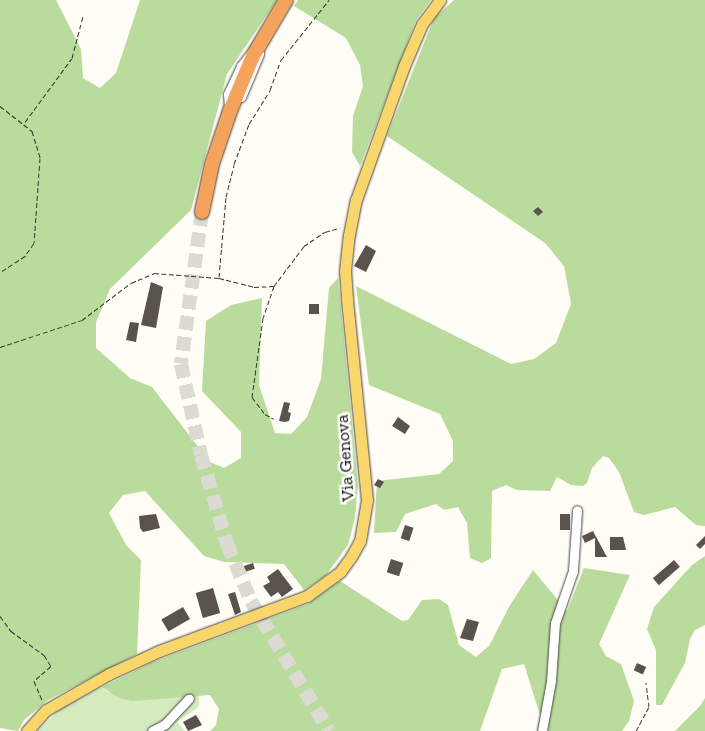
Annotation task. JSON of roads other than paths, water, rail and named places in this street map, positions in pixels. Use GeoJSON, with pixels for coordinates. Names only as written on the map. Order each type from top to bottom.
{"type":"FeatureCollection","features":[{"type":"Feature","properties":{"kind":"highway"},"geometry":{"type":"LineString","coordinates":[[202,212],[212,164],[230,111],[259,45],[286,0]]}},
{"type":"Feature","properties":{"kind":"main road","name":"Via Genova"},"geometry":{"type":"LineString","coordinates":[[27,731],[46,710],[159,651],[298,600],[328,581],[352,557],[360,541],[367,500],[345,271],[351,227],[356,200],[414,40],[430,11],[440,0]]}},
{"type":"Feature","properties":{"kind":"street"},"geometry":{"type":"LineString","coordinates":[[542,731],[551,681],[555,622],[573,571],[577,510]]}},
{"type":"Feature","properties":{"kind":"street"},"geometry":{"type":"LineString","coordinates":[[152,731],[165,724],[189,698]]}},
{"type":"Feature","properties":{"kind":"tunnel"},"geometry":{"type":"LineString","coordinates":[[202,212],[181,364],[201,455],[227,544],[251,601],[329,731]]}}]}
